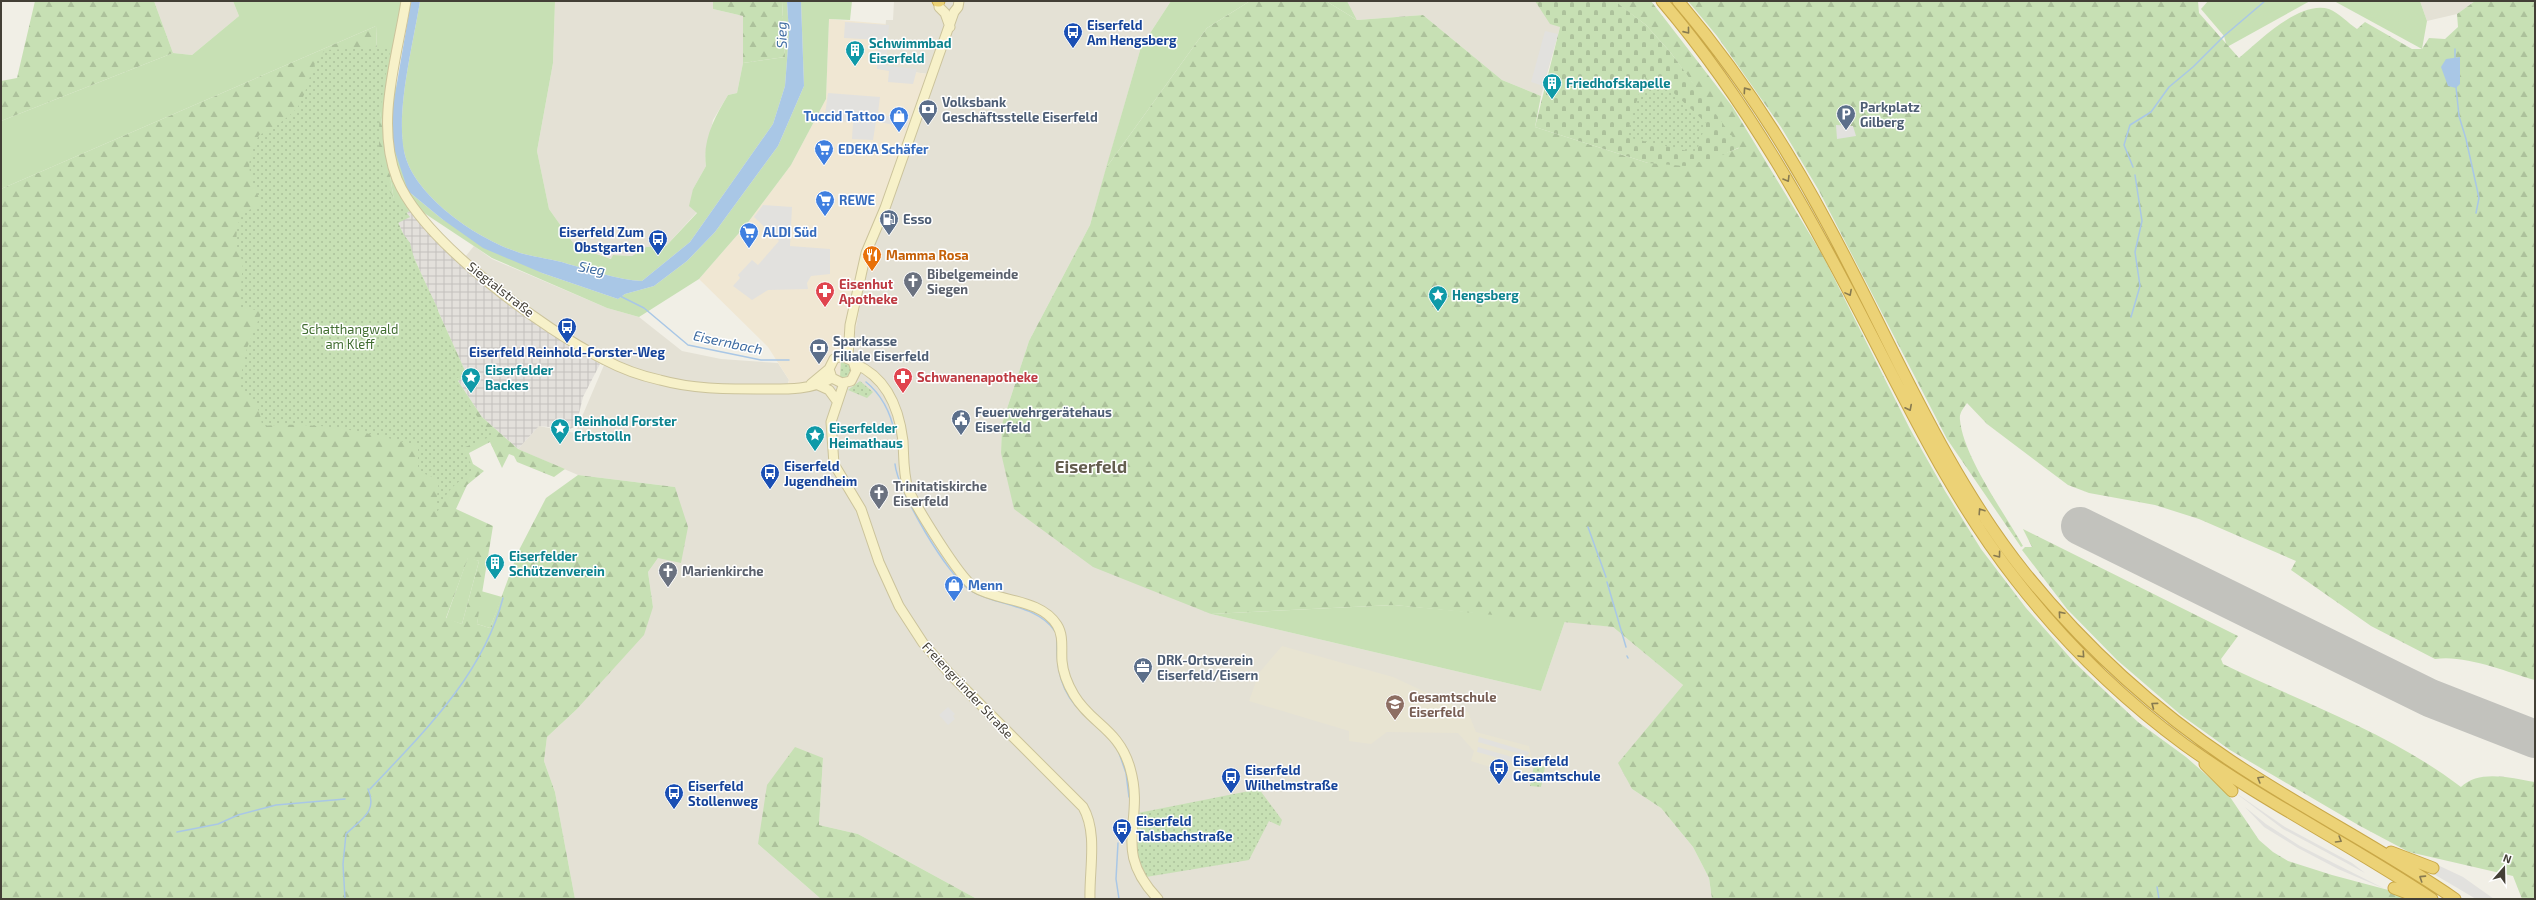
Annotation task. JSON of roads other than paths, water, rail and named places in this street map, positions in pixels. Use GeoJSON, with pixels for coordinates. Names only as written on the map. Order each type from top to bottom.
{"type":"FeatureCollection","features":[{"type":"Feature","properties":{"kind":"highway"},"geometry":{"type":"LineString","coordinates":[[1662,1],[1718,71],[1758,130],[1816,230],[1919,429],[1987,542],[2016,580],[2086,660],[2142,711],[2184,744],[2226,773],[2350,847],[2432,899]]}},
{"type":"Feature","properties":{"kind":"highway"},"geometry":{"type":"LineString","coordinates":[[1678,1],[1728,64],[1778,136],[1828,224],[1949,459],[1997,534],[2025,572],[2094,651],[2149,701],[2233,763],[2356,836],[2454,899]]}},
{"type":"Feature","properties":{"kind":"highway"},"geometry":{"type":"LineString","coordinates":[[2184,744],[2232,791]]}},
{"type":"Feature","properties":{"kind":"highway"},"geometry":{"type":"LineString","coordinates":[[2356,836],[2433,868]]}},
{"type":"Feature","properties":{"kind":"highway"},"geometry":{"type":"LineString","coordinates":[[2394,888],[2423,899]]}},
{"type":"Feature","properties":{"kind":"main road","name":"Siegtalstraße"},"geometry":{"type":"LineString","coordinates":[[406,1],[390,93],[387,136],[390,155],[398,181],[413,208],[430,229],[477,273],[569,340],[605,361],[660,380],[697,388],[771,389],[818,385],[836,378]]}},
{"type":"Feature","properties":{"kind":"main road"},"geometry":{"type":"LineString","coordinates":[[939,1],[941,9],[949,12],[958,7],[958,1]]}},
{"type":"Feature","properties":{"kind":"main road"},"geometry":{"type":"LineString","coordinates":[[879,381],[855,375],[848,359],[850,325],[866,253],[885,208],[950,28],[949,12]]}},
{"type":"Feature","properties":{"kind":"main road","name":"Siegtalstraße"},"geometry":{"type":"LineString","coordinates":[[836,378],[834,359],[848,359]]}},
{"type":"Feature","properties":{"kind":"main road"},"geometry":{"type":"LineString","coordinates":[[848,359],[866,370],[888,391],[899,416],[903,441],[903,474],[908,489],[958,570],[968,583],[978,589],[1035,608],[1057,625],[1061,635],[1064,672],[1074,695],[1110,732],[1128,761],[1135,801],[1131,850],[1144,881],[1158,899]]}},
{"type":"Feature","properties":{"kind":"main road","name":"Siegtalstraße"},"geometry":{"type":"LineString","coordinates":[[809,386],[836,378],[851,381],[855,375]]}},
{"type":"Feature","properties":{"kind":"main road","name":"Freiengründer Straße"},"geometry":{"type":"LineString","coordinates":[[836,378],[837,401],[831,422],[834,464],[861,509],[892,591],[908,621],[936,658],[1083,807],[1089,818],[1091,831],[1090,899]]}},
{"type":"Feature","properties":{"kind":"main road"},"geometry":{"type":"LineString","coordinates":[[818,385],[829,390],[837,401]]}},
{"type":"Feature","properties":{"kind":"water"},"geometry":{"type":"Polygon","coordinates":[[[411,1],[420,1],[406,77],[402,116],[402,134],[404,151],[410,168],[420,185],[451,215],[488,239],[524,254],[557,261],[614,277],[642,281],[690,242],[773,124],[785,86],[789,34],[787,1],[801,1],[804,86],[778,146],[715,232],[687,261],[654,286],[625,294],[618,299],[542,273],[483,248],[442,219],[408,191],[393,145],[392,112],[411,1]]]}},
{"type":"Feature","properties":{"kind":"water"},"geometry":{"type":"Polygon","coordinates":[[[2460,57],[2460,84],[2456,88],[2448,86],[2441,67],[2446,59],[2460,57]]]}},
{"type":"Feature","properties":{"kind":"waterway"},"geometry":{"type":"LineString","coordinates":[[2133,167],[2124,145],[2130,125],[2151,112],[2169,87],[2193,67],[2224,36],[2265,1]]}},
{"type":"Feature","properties":{"kind":"waterway"},"geometry":{"type":"LineString","coordinates":[[2455,49],[2455,59]]}},
{"type":"Feature","properties":{"kind":"waterway"},"geometry":{"type":"LineString","coordinates":[[2456,87],[2459,116],[2466,139],[2479,198],[2476,213]]}},
{"type":"Feature","properties":{"kind":"waterway"},"geometry":{"type":"LineString","coordinates":[[2131,317],[2140,286],[2135,252],[2142,221],[2135,175]]}},
{"type":"Feature","properties":{"kind":"waterway","name":"Eisernbach"},"geometry":{"type":"LineString","coordinates":[[620,296],[644,308],[688,345],[761,360],[789,360]]}},
{"type":"Feature","properties":{"kind":"waterway","name":"Eisernbach"},"geometry":{"type":"LineString","coordinates":[[866,382],[877,393],[885,405],[895,434]]}},
{"type":"Feature","properties":{"kind":"waterway","name":"Eisernbach"},"geometry":{"type":"LineString","coordinates":[[895,464],[905,493],[925,532],[950,569],[961,582],[970,590],[980,595],[1015,606],[1037,615],[1046,621],[1054,630]]}},
{"type":"Feature","properties":{"kind":"waterway"},"geometry":{"type":"LineString","coordinates":[[1588,527],[1606,577]]}},
{"type":"Feature","properties":{"kind":"waterway"},"geometry":{"type":"LineString","coordinates":[[1607,582],[1626,647]]}},
{"type":"Feature","properties":{"kind":"waterway"},"geometry":{"type":"LineString","coordinates":[[370,789],[430,724],[466,678],[494,626],[503,598]]}},
{"type":"Feature","properties":{"kind":"waterway","name":"Eisernbach"},"geometry":{"type":"LineString","coordinates":[[1057,637],[1057,659],[1064,688],[1075,705],[1083,713]]}},
{"type":"Feature","properties":{"kind":"waterway","name":"Eisernbach"},"geometry":{"type":"LineString","coordinates":[[1119,753],[1126,773],[1129,797]]}},
{"type":"Feature","properties":{"kind":"waterway"},"geometry":{"type":"LineString","coordinates":[[345,899],[343,864],[346,834],[362,819],[369,809],[371,797],[368,789]]}},
{"type":"Feature","properties":{"kind":"waterway"},"geometry":{"type":"LineString","coordinates":[[177,832],[218,824],[238,815],[276,805],[345,799]]}},
{"type":"Feature","properties":{"kind":"waterway","name":"Eisernbach"},"geometry":{"type":"LineString","coordinates":[[1118,843],[1116,879],[1119,899]]}},
{"type":"Feature","properties":{"kind":"waterway"},"geometry":{"type":"LineString","coordinates":[[2157,887],[2159,899]]}},
{"type":"Feature","properties":{"kind":"place","name":"Eiserfeld Am Hengsberg"},"geometry":{"type":"Point","coordinates":[1073,49]}},
{"type":"Feature","properties":{"kind":"place","name":"Schwimmbad Eiserfeld"},"geometry":{"type":"Point","coordinates":[855,67]}},
{"type":"Feature","properties":{"kind":"place","name":"Friedhofskapelle"},"geometry":{"type":"Point","coordinates":[1552,100]}},
{"type":"Feature","properties":{"kind":"place","name":"Volksbank Geschäftsstelle Eiserfeld"},"geometry":{"type":"Point","coordinates":[928,126]}},
{"type":"Feature","properties":{"kind":"place","name":"Parkplatz Gilberg"},"geometry":{"type":"Point","coordinates":[1846,131]}},
{"type":"Feature","properties":{"kind":"place","name":"Tuccid Tattoo"},"geometry":{"type":"Point","coordinates":[899,133]}},
{"type":"Feature","properties":{"kind":"place","name":"EDEKA Schäfer"},"geometry":{"type":"Point","coordinates":[824,166]}},
{"type":"Feature","properties":{"kind":"place","name":"REWE"},"geometry":{"type":"Point","coordinates":[825,217]}},
{"type":"Feature","properties":{"kind":"place","name":"Esso"},"geometry":{"type":"Point","coordinates":[889,236]}},
{"type":"Feature","properties":{"kind":"place","name":"ALDI Süd"},"geometry":{"type":"Point","coordinates":[749,249]}},
{"type":"Feature","properties":{"kind":"place","name":"Eiserfeld Zum Obstgarten"},"geometry":{"type":"Point","coordinates":[658,256]}},
{"type":"Feature","properties":{"kind":"place","name":"Mamma Rosa"},"geometry":{"type":"Point","coordinates":[872,272]}},
{"type":"Feature","properties":{"kind":"place","name":"Bibelgemeinde Siegen"},"geometry":{"type":"Point","coordinates":[913,298]}},
{"type":"Feature","properties":{"kind":"place","name":"Eisenhut Apotheke"},"geometry":{"type":"Point","coordinates":[825,308]}},
{"type":"Feature","properties":{"kind":"place","name":"Hengsberg"},"geometry":{"type":"Point","coordinates":[1438,312]}},
{"type":"Feature","properties":{"kind":"place","name":"Eiserfeld Reinhold-Forster-Weg"},"geometry":{"type":"Point","coordinates":[567,344]}},
{"type":"Feature","properties":{"kind":"place","name":"Sparkasse Filiale Eiserfeld"},"geometry":{"type":"Point","coordinates":[819,365]}},
{"type":"Feature","properties":{"kind":"place","name":"Eiserfelder Backes"},"geometry":{"type":"Point","coordinates":[471,394]}},
{"type":"Feature","properties":{"kind":"place","name":"Schwanenapotheke"},"geometry":{"type":"Point","coordinates":[903,394]}},
{"type":"Feature","properties":{"kind":"place","name":"Feuerwehrgerätehaus Eiserfeld"},"geometry":{"type":"Point","coordinates":[961,436]}},
{"type":"Feature","properties":{"kind":"place","name":"Reinhold Forster Erbstolln"},"geometry":{"type":"Point","coordinates":[560,445]}},
{"type":"Feature","properties":{"kind":"place","name":"Eiserfelder Heimathaus"},"geometry":{"type":"Point","coordinates":[815,452]}},
{"type":"Feature","properties":{"kind":"place","name":"Eiserfeld Jugendheim"},"geometry":{"type":"Point","coordinates":[770,490]}},
{"type":"Feature","properties":{"kind":"place","name":"Trinitatiskirche Eiserfeld"},"geometry":{"type":"Point","coordinates":[879,510]}},
{"type":"Feature","properties":{"kind":"place","name":"Eiserfelder Schützenverein"},"geometry":{"type":"Point","coordinates":[495,580]}},
{"type":"Feature","properties":{"kind":"place","name":"Marienkirche"},"geometry":{"type":"Point","coordinates":[668,588]}},
{"type":"Feature","properties":{"kind":"place","name":"Menn"},"geometry":{"type":"Point","coordinates":[954,602]}},
{"type":"Feature","properties":{"kind":"place","name":"DRK-Ortsverein Eiserfeld/Eisern"},"geometry":{"type":"Point","coordinates":[1143,684]}},
{"type":"Feature","properties":{"kind":"place","name":"Gesamtschule Eiserfeld"},"geometry":{"type":"Point","coordinates":[1395,721]}},
{"type":"Feature","properties":{"kind":"place","name":"Eiserfeld Gesamtschule"},"geometry":{"type":"Point","coordinates":[1499,785]}},
{"type":"Feature","properties":{"kind":"place","name":"Eiserfeld Wilhelmstraße"},"geometry":{"type":"Point","coordinates":[1231,794]}},
{"type":"Feature","properties":{"kind":"place","name":"Eiserfeld Stollenweg"},"geometry":{"type":"Point","coordinates":[674,810]}},
{"type":"Feature","properties":{"kind":"place","name":"Eiserfeld Talsbachstraße"},"geometry":{"type":"Point","coordinates":[1122,845]}},
{"type":"Feature","properties":{"kind":"district","name":"Eiserfeld"},"geometry":{"type":"Point","coordinates":[1091,466]}},
{"type":"Feature","properties":{"kind":"water label","name":"Sieg"},"geometry":{"type":"Point","coordinates":[781,35]}},
{"type":"Feature","properties":{"kind":"water label","name":"Sieg"},"geometry":{"type":"Point","coordinates":[592,268]}},
{"type":"Feature","properties":{"kind":"park label","name":"Schatthangwald am Kleff"},"geometry":{"type":"Point","coordinates":[350,336]}}]}
